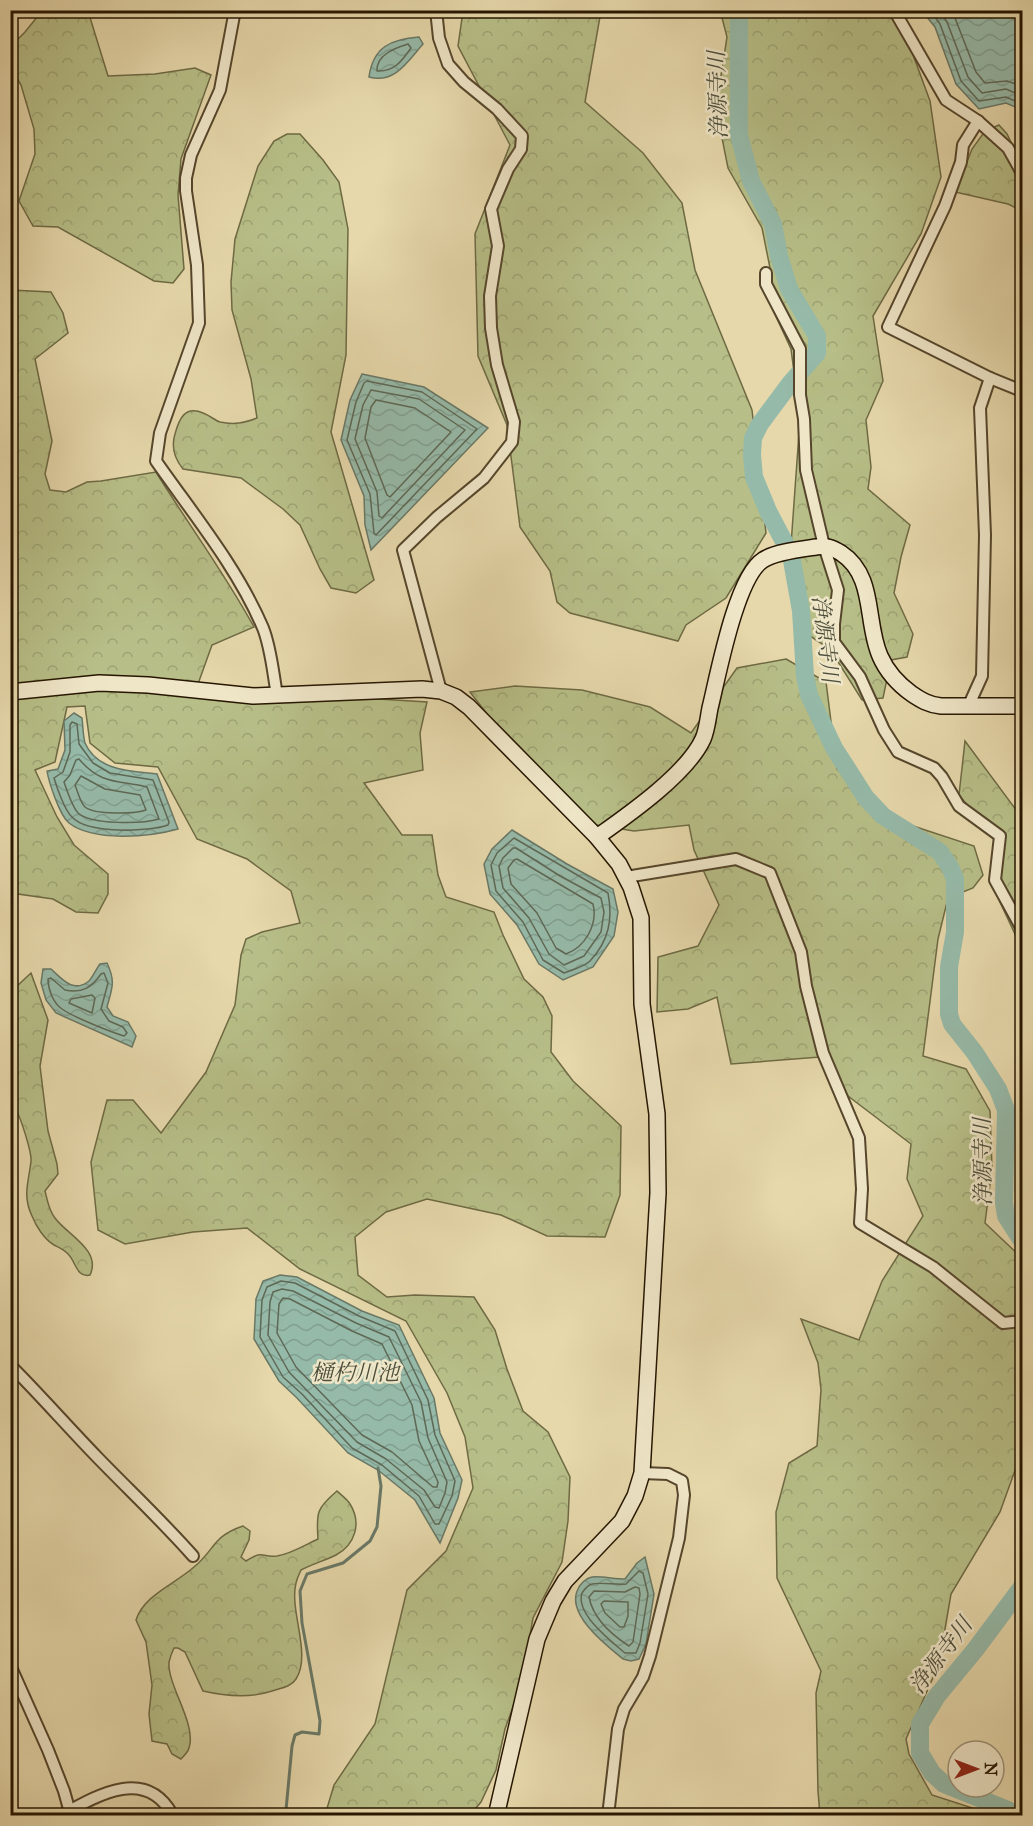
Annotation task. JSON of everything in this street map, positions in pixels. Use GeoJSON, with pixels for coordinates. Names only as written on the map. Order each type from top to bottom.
{"type":"FeatureCollection","features":[{"type":"Feature","properties":{"kind":"street"},"geometry":{"type":"LineString","coordinates":[[235,10],[220,90],[191,155],[186,178],[197,264],[199,323],[160,433],[156,461],[231,570],[251,604],[264,630],[277,695]]}},
{"type":"Feature","properties":{"kind":"street"},"geometry":{"type":"LineString","coordinates":[[436,10],[439,38],[448,64],[464,82],[497,109],[522,136],[521,149],[508,169],[491,209],[498,246],[490,296],[490,328],[497,365],[514,422],[512,442],[484,478],[437,517],[403,550],[441,691]]}},
{"type":"Feature","properties":{"kind":"street"},"geometry":{"type":"LineString","coordinates":[[894,10],[946,100],[978,121],[1008,148],[1023,173]]}},
{"type":"Feature","properties":{"kind":"street"},"geometry":{"type":"LineString","coordinates":[[978,121],[963,145],[961,162],[942,214],[888,327],[990,378],[1023,391]]}},
{"type":"Feature","properties":{"kind":"street"},"geometry":{"type":"LineString","coordinates":[[766,273],[766,284],[800,349],[800,395],[804,419],[806,470],[820,546],[838,590],[834,642],[860,677],[884,730],[898,752],[934,768],[959,806],[1000,837],[995,880],[1023,929]]}},
{"type":"Feature","properties":{"kind":"street"},"geometry":{"type":"LineString","coordinates":[[968,707],[982,676],[984,535],[980,408],[990,378]]}},
{"type":"Feature","properties":{"kind":"street"},"geometry":{"type":"LineString","coordinates":[[597,837],[654,795],[690,758],[703,739],[722,658],[742,591],[756,566],[764,559],[820,546],[834,549],[850,559],[863,578],[879,654],[899,685],[932,705],[1023,706]]}},
{"type":"Feature","properties":{"kind":"street"},"geometry":{"type":"LineString","coordinates":[[10,692],[99,683],[148,685],[231,694],[277,695],[422,689],[441,691],[456,698],[484,720],[597,837],[619,864],[632,886],[640,918],[642,1004],[657,1114],[658,1193],[642,1473],[635,1496],[622,1521],[566,1581],[553,1601],[537,1639],[496,1815]]}},
{"type":"Feature","properties":{"kind":"street"},"geometry":{"type":"LineString","coordinates":[[626,878],[736,859],[770,873],[801,952],[806,986],[823,1053],[859,1138],[862,1189],[860,1223],[933,1267],[1003,1323],[1023,1321]]}},
{"type":"Feature","properties":{"kind":"street"},"geometry":{"type":"LineString","coordinates":[[11,1365],[193,1556]]}},
{"type":"Feature","properties":{"kind":"street"},"geometry":{"type":"LineString","coordinates":[[608,1815],[618,1729],[624,1709],[643,1677],[650,1656],[679,1538],[684,1495],[682,1481],[668,1474],[642,1473]]}},
{"type":"Feature","properties":{"kind":"street"},"geometry":{"type":"LineString","coordinates":[[10,1665],[48,1750],[67,1814],[100,1795],[138,1788],[165,1801],[172,1814]]}},
{"type":"Feature","properties":{"kind":"green space"},"geometry":{"type":"Polygon","coordinates":[[[720,10],[897,11],[930,101],[941,177],[921,234],[873,316],[883,381],[866,420],[871,467],[868,489],[910,525],[894,593],[913,634],[907,657],[891,660],[883,698],[862,700],[830,649],[810,636],[789,573],[800,419],[791,349],[773,310],[771,273],[762,228],[728,168],[716,108],[727,37],[720,10]]]}},
{"type":"Feature","properties":{"kind":"green space"},"geometry":{"type":"Polygon","coordinates":[[[42,11],[88,11],[108,76],[155,74],[195,68],[211,75],[181,159],[178,195],[184,269],[173,283],[154,281],[58,227],[33,226],[19,201],[35,154],[34,129],[21,85],[11,68],[11,46],[42,11]]]}},
{"type":"Feature","properties":{"kind":"green space"},"geometry":{"type":"Polygon","coordinates":[[[463,11],[601,11],[585,102],[643,153],[682,203],[695,270],[752,410],[766,533],[726,598],[686,625],[678,641],[570,613],[557,602],[550,571],[520,527],[507,425],[478,356],[475,234],[510,145],[458,46],[463,11]]]}},
{"type":"Feature","properties":{"kind":"green space"},"geometry":{"type":"Polygon","coordinates":[[[999,125],[1007,134],[1022,165],[1022,211],[1008,204],[955,192],[972,149],[985,131],[999,125]]]}},
{"type":"Feature","properties":{"kind":"green space"},"geometry":{"type":"Polygon","coordinates":[[[287,134],[300,134],[339,182],[348,229],[346,355],[331,432],[374,580],[356,593],[331,588],[300,525],[283,509],[241,478],[183,469],[175,457],[173,448],[179,423],[187,412],[197,411],[220,422],[230,423],[257,418],[251,379],[232,310],[231,282],[235,239],[258,166],[274,141],[287,134]]]}},
{"type":"Feature","properties":{"kind":"green space"},"geometry":{"type":"Polygon","coordinates":[[[10,290],[51,292],[63,313],[68,333],[35,359],[52,441],[45,474],[50,490],[66,492],[87,482],[156,472],[231,587],[254,627],[212,645],[194,695],[330,696],[427,702],[420,733],[423,770],[364,783],[402,835],[432,835],[438,875],[446,897],[494,912],[524,979],[543,997],[552,1016],[551,1052],[573,1081],[621,1126],[620,1195],[605,1237],[547,1236],[501,1215],[427,1199],[386,1212],[355,1237],[358,1275],[387,1297],[415,1295],[474,1297],[495,1330],[523,1411],[548,1432],[570,1477],[568,1521],[562,1562],[533,1618],[522,1682],[505,1729],[496,1770],[481,1802],[470,1815],[325,1815],[334,1785],[375,1724],[407,1590],[446,1551],[473,1488],[465,1437],[447,1393],[406,1321],[300,1269],[247,1228],[193,1232],[125,1244],[98,1230],[91,1162],[107,1100],[133,1100],[161,1133],[206,1072],[235,1005],[241,955],[246,939],[262,932],[300,923],[291,891],[247,859],[197,839],[158,767],[115,763],[90,743],[85,706],[67,707],[55,762],[35,770],[57,817],[74,845],[108,874],[108,894],[98,913],[76,912],[53,899],[11,893],[10,290]]]}},
{"type":"Feature","properties":{"kind":"green space"},"geometry":{"type":"Polygon","coordinates":[[[786,659],[826,682],[837,769],[886,817],[974,846],[983,875],[973,888],[948,898],[938,939],[923,1056],[966,1069],[990,1111],[992,1169],[985,1223],[1022,1258],[1022,1308],[1017,1315],[1022,1328],[1022,1451],[1000,1512],[951,1594],[939,1664],[906,1739],[909,1754],[932,1795],[994,1815],[820,1815],[816,1693],[821,1671],[777,1578],[776,1512],[789,1463],[817,1446],[821,1390],[818,1363],[801,1319],[859,1340],[882,1281],[923,1216],[907,1179],[911,1144],[848,1096],[820,1057],[731,1064],[717,997],[688,1009],[657,1012],[658,957],[698,946],[719,905],[694,850],[689,825],[634,831],[590,824],[540,782],[470,692],[515,686],[582,690],[650,707],[691,733],[737,668],[786,659]]]}},
{"type":"Feature","properties":{"kind":"green space"},"geometry":{"type":"Polygon","coordinates":[[[965,741],[1022,818],[1022,949],[1000,902],[1000,845],[959,795],[965,741]]]}},
{"type":"Feature","properties":{"kind":"green space"},"geometry":{"type":"Polygon","coordinates":[[[31,973],[48,1020],[40,1066],[48,1131],[58,1174],[45,1191],[53,1215],[87,1250],[92,1266],[90,1275],[79,1272],[67,1253],[44,1236],[34,1220],[27,1201],[31,1157],[21,1121],[11,1105],[10,998],[16,987],[31,973]]]}},
{"type":"Feature","properties":{"kind":"green space"},"geometry":{"type":"Polygon","coordinates":[[[337,1491],[349,1502],[354,1511],[355,1533],[343,1551],[301,1570],[298,1576],[295,1606],[302,1657],[296,1679],[286,1687],[255,1695],[229,1695],[203,1691],[185,1652],[174,1648],[169,1662],[170,1671],[189,1728],[189,1748],[181,1759],[172,1754],[167,1744],[152,1741],[149,1714],[152,1685],[146,1642],[136,1620],[140,1611],[161,1590],[201,1561],[219,1539],[233,1530],[243,1526],[250,1531],[249,1540],[241,1557],[246,1561],[260,1555],[277,1556],[287,1553],[318,1539],[319,1511],[337,1491]]]}},
{"type":"Feature","properties":{"kind":"water"},"geometry":{"type":"Polygon","coordinates":[[[922,11],[1022,11],[1022,110],[1006,103],[979,109],[956,84],[935,27],[922,11]]]}},
{"type":"Feature","properties":{"kind":"water"},"geometry":{"type":"Polygon","coordinates":[[[419,37],[423,44],[400,70],[386,77],[369,77],[375,58],[385,46],[400,40],[419,37]]]}},
{"type":"Feature","properties":{"kind":"water"},"geometry":{"type":"Polygon","coordinates":[[[362,374],[424,387],[488,428],[371,550],[365,525],[364,496],[341,440],[350,400],[362,374]]]}},
{"type":"Feature","properties":{"kind":"water"},"geometry":{"type":"Polygon","coordinates":[[[74,713],[82,718],[85,743],[98,759],[116,768],[157,774],[178,829],[138,836],[122,836],[92,833],[69,823],[55,799],[47,771],[58,769],[65,750],[64,721],[74,713]]]}},
{"type":"Feature","properties":{"kind":"water"},"geometry":{"type":"Polygon","coordinates":[[[512,830],[613,889],[618,912],[614,936],[593,967],[563,980],[539,964],[517,925],[490,894],[484,864],[492,849],[512,830]]]}},
{"type":"Feature","properties":{"kind":"water"},"geometry":{"type":"Polygon","coordinates":[[[107,963],[112,980],[112,990],[107,1007],[113,1016],[128,1022],[136,1036],[132,1047],[56,1013],[46,1000],[41,983],[43,969],[51,969],[63,980],[78,986],[89,981],[100,964],[107,963]]]}},
{"type":"Feature","properties":{"kind":"water","name":"樋杓川池"},"geometry":{"type":"Polygon","coordinates":[[[280,1275],[297,1277],[362,1311],[399,1325],[434,1398],[440,1433],[462,1480],[458,1498],[440,1543],[415,1500],[378,1470],[348,1453],[279,1381],[254,1339],[256,1299],[263,1281],[280,1275]]]}},
{"type":"Feature","properties":{"kind":"water"},"geometry":{"type":"Polygon","coordinates":[[[645,1557],[654,1594],[646,1644],[639,1659],[631,1661],[623,1659],[598,1638],[582,1619],[577,1609],[576,1599],[583,1582],[592,1577],[625,1579],[637,1563],[645,1557]]]}},
{"type":"Feature","properties":{"kind":"waterway","name":"浄源寺川"},"geometry":{"type":"LineString","coordinates":[[739,10],[739,135],[751,181],[773,224],[779,256],[789,289],[817,336],[817,353],[789,385],[760,424],[753,438],[754,477],[768,511],[791,555],[801,611],[805,676],[809,695],[834,748],[866,798],[883,816],[940,852],[955,879],[955,932],[949,967],[949,1014],[952,1024],[975,1053],[998,1089],[1006,1110],[1004,1203],[1006,1216],[1022,1241]]}},
{"type":"Feature","properties":{"kind":"waterway"},"geometry":{"type":"LineString","coordinates":[[280,1816],[286,1810],[295,1735],[302,1732],[319,1734],[320,1721],[302,1623],[300,1591],[307,1574],[343,1563],[370,1541],[377,1527],[381,1486],[378,1468]]}},
{"type":"Feature","properties":{"kind":"waterway","name":"浄源寺川"},"geometry":{"type":"LineString","coordinates":[[1014,1816],[1008,1810],[944,1784],[932,1773],[920,1753],[920,1724],[937,1696],[1022,1587]]}}]}
